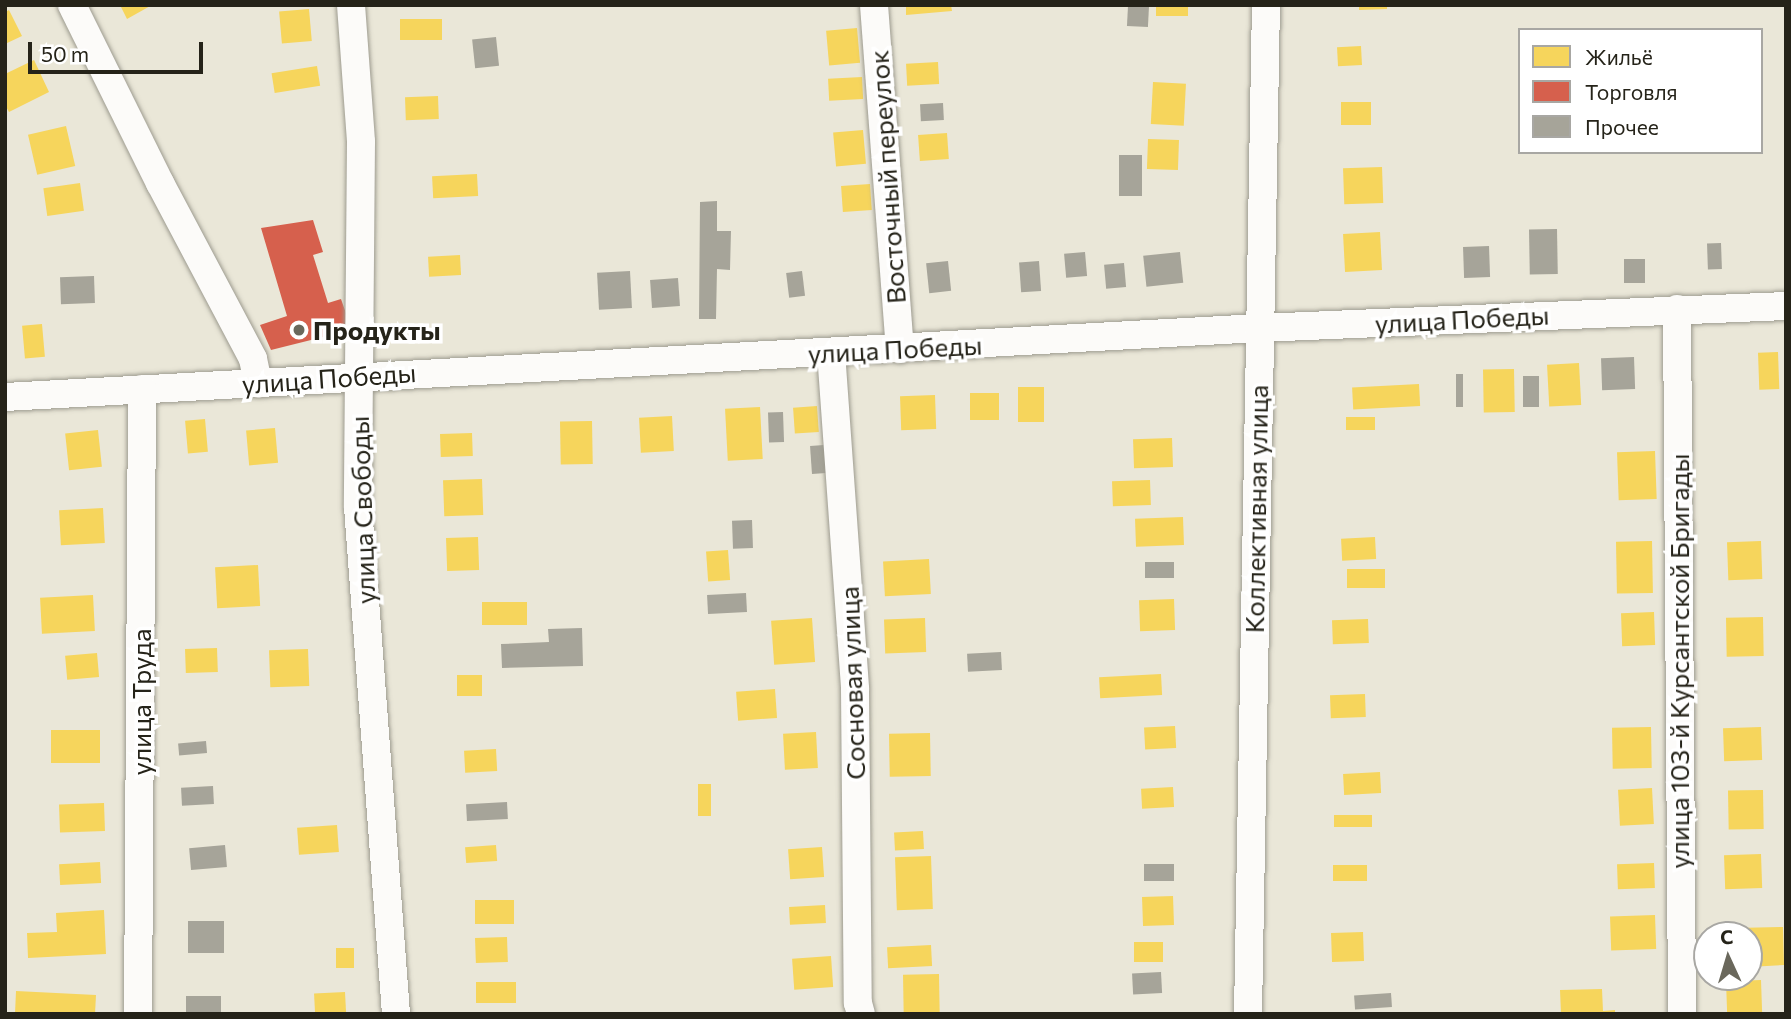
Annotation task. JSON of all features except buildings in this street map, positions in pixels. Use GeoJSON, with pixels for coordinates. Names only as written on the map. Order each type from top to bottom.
{"type":"FeatureCollection","features":[{"type":"Feature","properties":{"kind":"street"},"geometry":{"type":"LineString","coordinates":[[72,5],[160,183],[253,359],[258,383]]}},
{"type":"Feature","properties":{"kind":"street","name":"улица Свободы"},"geometry":{"type":"LineString","coordinates":[[351,5],[361,142],[358,507],[396,1014]]}},
{"type":"Feature","properties":{"kind":"street","name":"Восточный переулок"},"geometry":{"type":"LineString","coordinates":[[874,5],[900,349]]}},
{"type":"Feature","properties":{"kind":"street","name":"Коллективная улица"},"geometry":{"type":"LineString","coordinates":[[1248,1014],[1266,5]]}},
{"type":"Feature","properties":{"kind":"street","name":"улица Победы"},"geometry":{"type":"LineString","coordinates":[[5,397],[1259,328],[1786,306]]}},
{"type":"Feature","properties":{"kind":"street","name":"улица 103-й Курсантской Бригады"},"geometry":{"type":"LineString","coordinates":[[1677,309],[1682,1014]]}},
{"type":"Feature","properties":{"kind":"street","name":"Сосновая улица"},"geometry":{"type":"LineString","coordinates":[[831,352],[855,689],[858,1003],[861,1014]]}},
{"type":"Feature","properties":{"kind":"street","name":"улица Труда"},"geometry":{"type":"LineString","coordinates":[[138,1014],[142,389]]}},
{"type":"Feature","properties":{"kind":"place","name":"Продукты"},"geometry":{"type":"Point","coordinates":[299,330]}}]}
